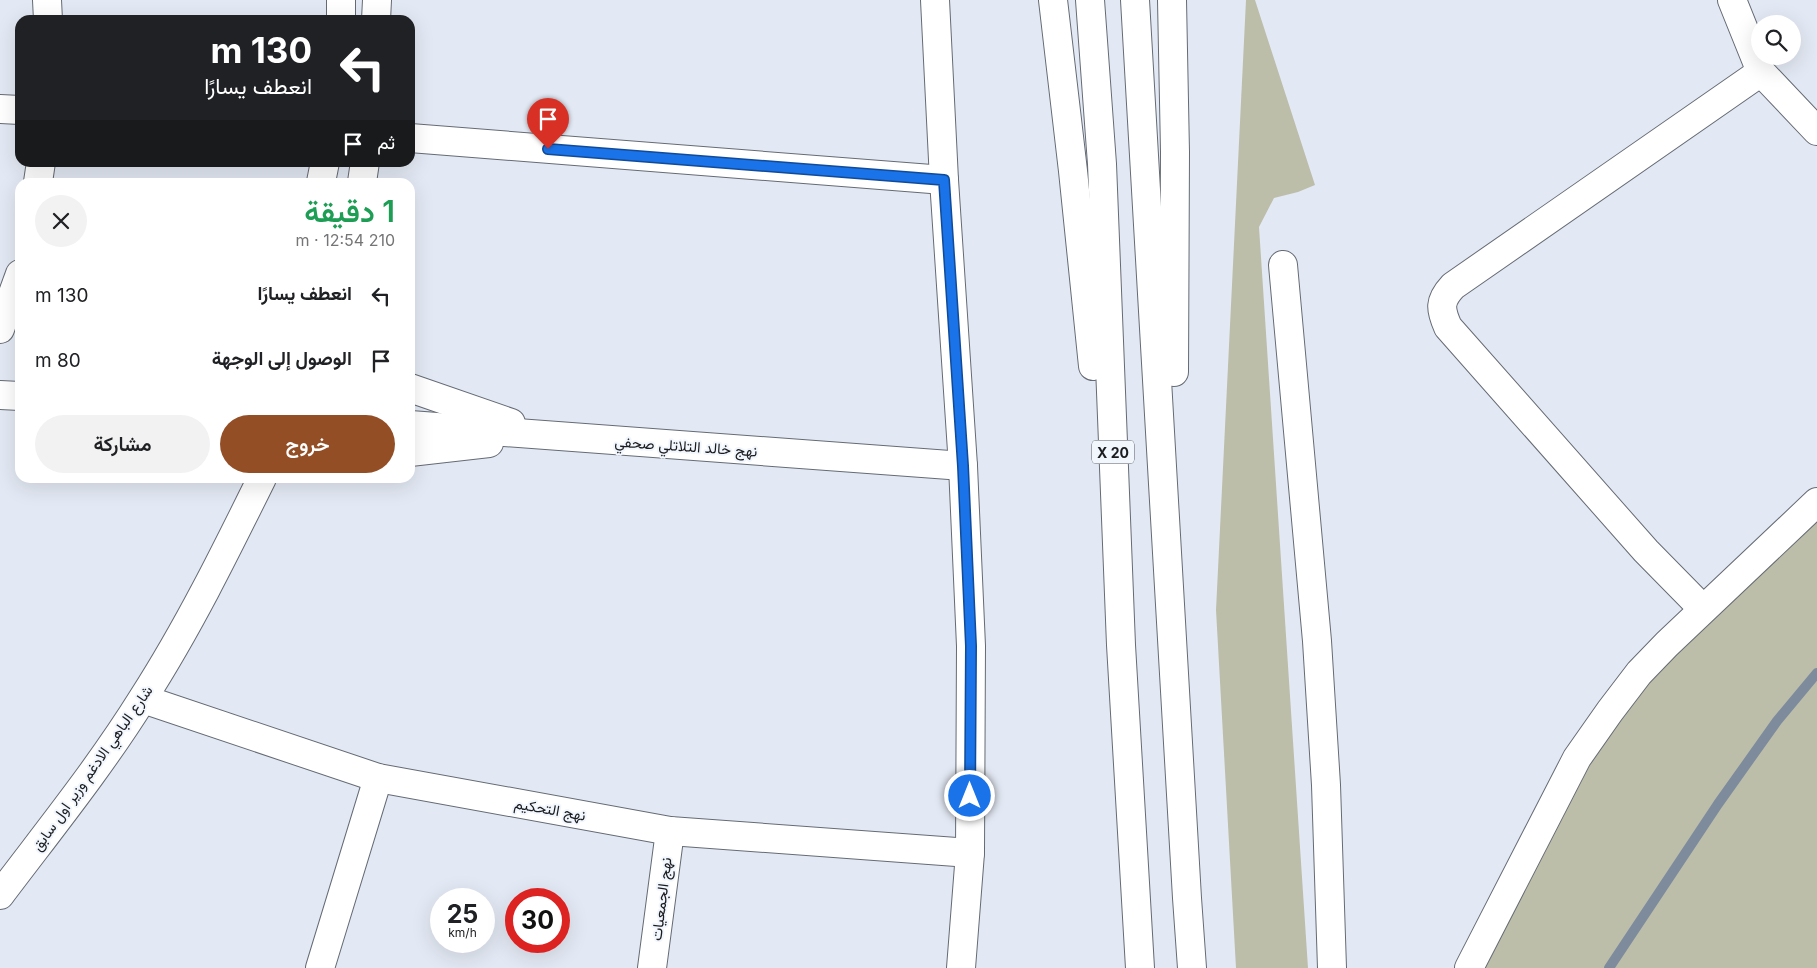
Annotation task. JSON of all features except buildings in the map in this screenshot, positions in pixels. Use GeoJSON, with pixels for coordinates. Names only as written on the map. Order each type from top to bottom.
{"type":"FeatureCollection","features":[{"type":"Feature","properties":{"kind":"main road"},"geometry":{"type":"LineString","coordinates":[[47,0],[48,15]]}},
{"type":"Feature","properties":{"kind":"main road"},"geometry":{"type":"LineString","coordinates":[[341,0],[341,15]]}},
{"type":"Feature","properties":{"kind":"main road"},"geometry":{"type":"LineString","coordinates":[[376,15],[377,0]]}},
{"type":"Feature","properties":{"kind":"main road"},"geometry":{"type":"LineString","coordinates":[[936,0],[944,180],[963,466],[971,646],[970,852],[961,968]]}},
{"type":"Feature","properties":{"kind":"main road"},"geometry":{"type":"LineString","coordinates":[[1053,0],[1073,171],[1121,645]]}},
{"type":"Feature","properties":{"kind":"main road","name":"X 20"},"geometry":{"type":"LineString","coordinates":[[1090,0],[1102,164],[1121,645],[1142,968]]}},
{"type":"Feature","properties":{"kind":"main road"},"geometry":{"type":"LineString","coordinates":[[1135,0],[1186,898],[1192,968]]}},
{"type":"Feature","properties":{"kind":"main road"},"geometry":{"type":"LineString","coordinates":[[1172,0],[1175,152],[1172,646]]}},
{"type":"Feature","properties":{"kind":"main road"},"geometry":{"type":"LineString","coordinates":[[1732,0],[1761,72],[1817,131]]}},
{"type":"Feature","properties":{"kind":"main road"},"geometry":{"type":"LineString","coordinates":[[1703,610],[1646,551],[1448,326],[1442,306],[1444,295],[1453,286],[1761,72]]}},
{"type":"Feature","properties":{"kind":"main road"},"geometry":{"type":"LineString","coordinates":[[0,109],[15,110]]}},
{"type":"Feature","properties":{"kind":"main road"},"geometry":{"type":"LineString","coordinates":[[415,138],[944,180]]}},
{"type":"Feature","properties":{"kind":"main road"},"geometry":{"type":"LineString","coordinates":[[1283,265],[1316,641],[1326,785],[1332,968]]}},
{"type":"Feature","properties":{"kind":"main road"},"geometry":{"type":"LineString","coordinates":[[0,330],[15,288]]}},
{"type":"Feature","properties":{"kind":"main road"},"geometry":{"type":"LineString","coordinates":[[415,390],[550,436]]}},
{"type":"Feature","properties":{"kind":"main road"},"geometry":{"type":"LineString","coordinates":[[0,394],[15,396]]}},
{"type":"Feature","properties":{"kind":"main road","name":"نهج خالد التلاتلي صحفي"},"geometry":{"type":"LineString","coordinates":[[415,425],[963,466]]}},
{"type":"Feature","properties":{"kind":"main road"},"geometry":{"type":"LineString","coordinates":[[415,451],[550,436]]}},
{"type":"Feature","properties":{"kind":"main road","name":"شارع الباهي الادغم وزير اول سابق"},"geometry":{"type":"LineString","coordinates":[[0,894],[98,764],[143,699],[202,598],[260,483]]}},
{"type":"Feature","properties":{"kind":"main road"},"geometry":{"type":"LineString","coordinates":[[1468,968],[1577,758],[1639,673],[1817,502]]}},
{"type":"Feature","properties":{"kind":"main road","name":"نهج التحكيم"},"geometry":{"type":"LineString","coordinates":[[143,699],[378,778],[670,831],[970,852]]}},
{"type":"Feature","properties":{"kind":"main road"},"geometry":{"type":"LineString","coordinates":[[320,968],[378,778]]}},
{"type":"Feature","properties":{"kind":"main road","name":"نهج الجمعيات"},"geometry":{"type":"LineString","coordinates":[[652,968],[670,831]]}},
{"type":"Feature","properties":{"kind":"main road"},"geometry":{"type":"LineString","coordinates":[[1186,898],[1198,968]]}},
{"type":"Feature","properties":{"kind":"green space"},"geometry":{"type":"Polygon","coordinates":[[[1246,0],[1255,0],[1315,185],[1298,192],[1274,198],[1259,227],[1308,968],[1236,968],[1216,610],[1246,0]]]}},
{"type":"Feature","properties":{"kind":"green space"},"geometry":{"type":"Polygon","coordinates":[[[1817,521],[1817,968],[1480,968],[1541,843],[1641,683],[1817,521]]]}},
{"type":"Feature","properties":{"kind":"waterway"},"geometry":{"type":"LineString","coordinates":[[1609,968],[1718,804],[1777,721],[1817,673]]}},
{"type":"Feature","properties":{"kind":"route"},"geometry":{"type":"LineString","coordinates":[[548,149],[944,180],[963,466],[971,646],[970,796]]}}]}
